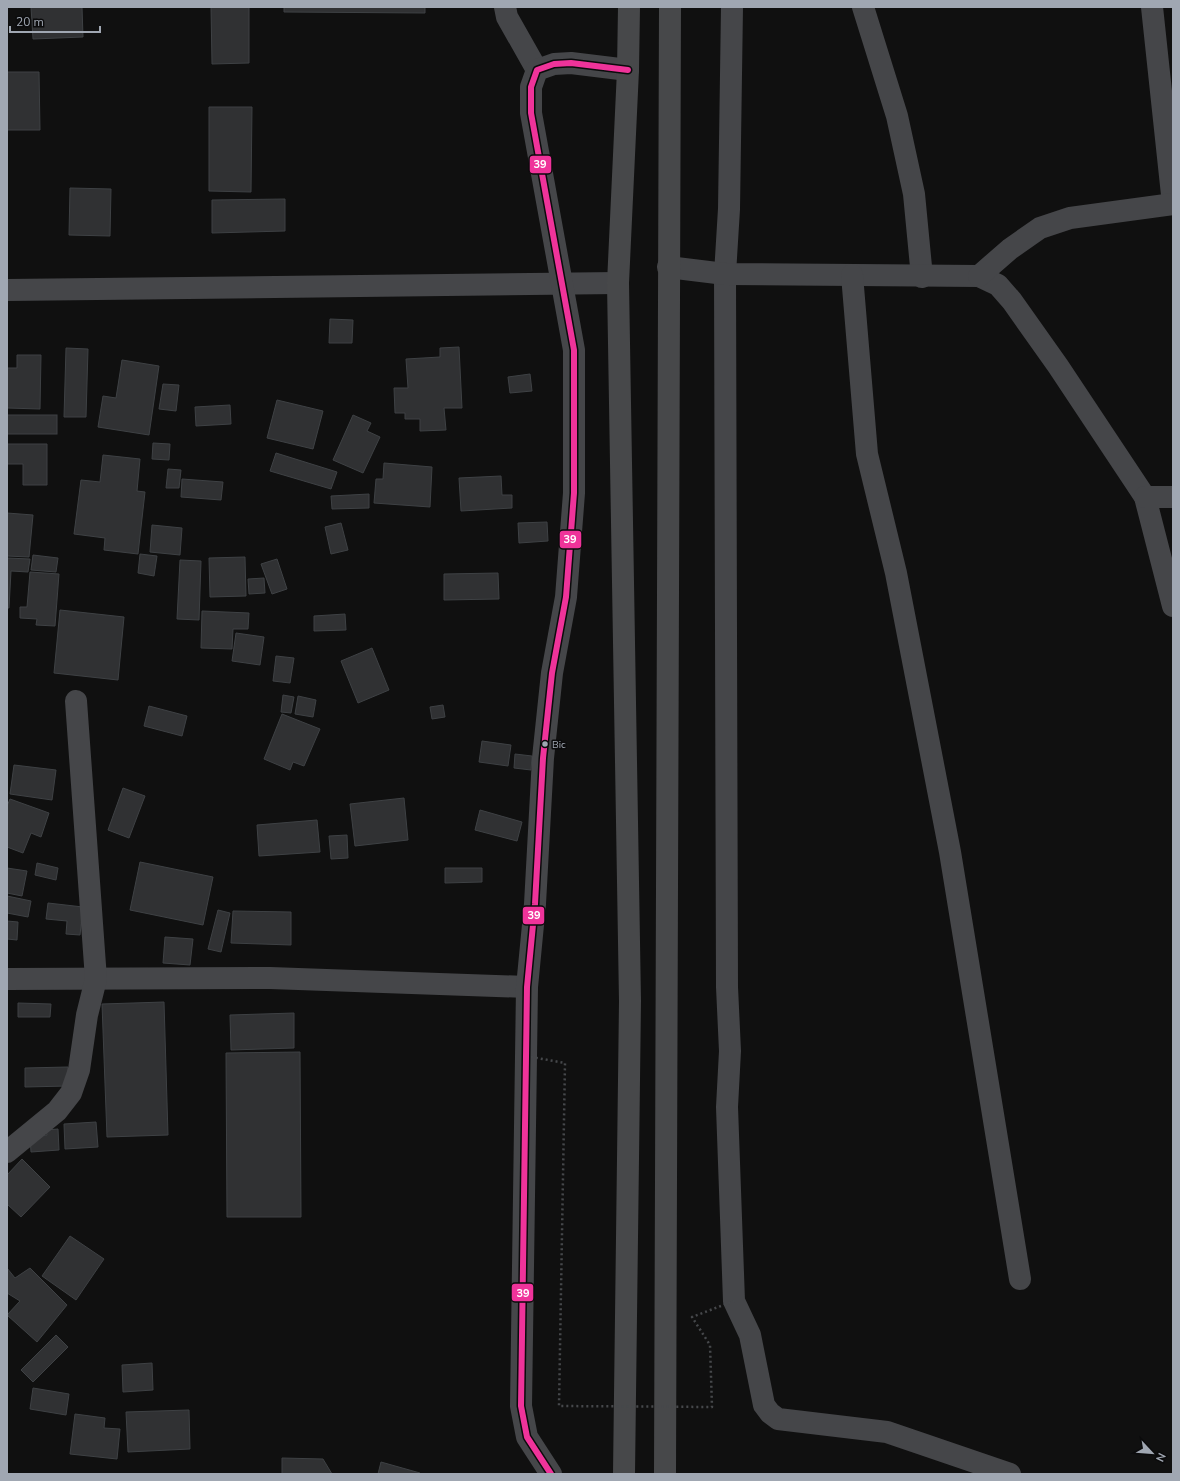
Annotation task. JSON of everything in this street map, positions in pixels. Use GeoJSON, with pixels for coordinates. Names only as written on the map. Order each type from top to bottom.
{"type":"FeatureCollection","features":[{"type":"Feature","properties":{"kind":"highway"},"geometry":{"type":"LineString","coordinates":[[624,1474],[630,1001],[618,283],[628,70],[628,7]]}},
{"type":"Feature","properties":{"kind":"highway"},"geometry":{"type":"LineString","coordinates":[[665,1474],[670,7]]}},
{"type":"Feature","properties":{"kind":"street"},"geometry":{"type":"LineString","coordinates":[[505,7],[507,17],[537,70],[531,87],[531,113],[574,350],[574,493],[566,597],[552,673],[543,758],[535,904],[527,987],[521,1406],[527,1437],[551,1474]]}},
{"type":"Feature","properties":{"kind":"street"},"geometry":{"type":"LineString","coordinates":[[732,7],[729,209],[725,274],[727,987],[730,1051],[727,1107],[734,1301],[750,1335],[764,1405],[770,1413],[778,1419],[887,1432],[1010,1474]]}},
{"type":"Feature","properties":{"kind":"street"},"geometry":{"type":"LineString","coordinates":[[863,7],[897,116],[914,194],[922,277]]}},
{"type":"Feature","properties":{"kind":"street"},"geometry":{"type":"LineString","coordinates":[[979,276],[1010,249],[1040,228],[1070,218],[1173,204],[1152,7]]}},
{"type":"Feature","properties":{"kind":"street"},"geometry":{"type":"LineString","coordinates":[[537,70],[554,64],[571,62],[628,70]]}},
{"type":"Feature","properties":{"kind":"street"},"geometry":{"type":"LineString","coordinates":[[668,267],[725,274],[922,277],[979,276],[998,284],[1058,366],[1145,497],[1173,606]]}},
{"type":"Feature","properties":{"kind":"street"},"geometry":{"type":"LineString","coordinates":[[852,275],[867,454],[896,573],[950,852],[1020,1279]]}},
{"type":"Feature","properties":{"kind":"street"},"geometry":{"type":"LineString","coordinates":[[7,290],[618,283]]}},
{"type":"Feature","properties":{"kind":"street"},"geometry":{"type":"LineString","coordinates":[[1145,497],[1173,497]]}},
{"type":"Feature","properties":{"kind":"street"},"geometry":{"type":"LineString","coordinates":[[7,1152],[58,1111],[71,1093],[79,1070],[87,1015],[96,979],[76,701]]}},
{"type":"Feature","properties":{"kind":"street"},"geometry":{"type":"LineString","coordinates":[[7,979],[270,978],[527,987]]}},
{"type":"Feature","properties":{"kind":"path"},"geometry":{"type":"LineString","coordinates":[[526,1056],[565,1063],[559,1406],[712,1407],[710,1345],[692,1317],[734,1301]]}},
{"type":"Feature","properties":{"kind":"building"},"geometry":{"type":"Polygon","coordinates":[[[31,7],[82,7],[83,37],[33,39],[31,7]]]}},
{"type":"Feature","properties":{"kind":"building"},"geometry":{"type":"Polygon","coordinates":[[[211,7],[249,7],[249,63],[212,64],[211,7]]]}},
{"type":"Feature","properties":{"kind":"building"},"geometry":{"type":"Polygon","coordinates":[[[284,7],[425,7],[425,13],[284,12],[284,7]]]}},
{"type":"Feature","properties":{"kind":"building"},"geometry":{"type":"Polygon","coordinates":[[[7,72],[39,72],[40,130],[7,130],[7,72]]]}},
{"type":"Feature","properties":{"kind":"building"},"geometry":{"type":"Polygon","coordinates":[[[209,107],[252,107],[251,192],[209,191],[209,107]]]}},
{"type":"Feature","properties":{"kind":"building"},"geometry":{"type":"Polygon","coordinates":[[[70,188],[111,189],[110,236],[69,235],[70,188]]]}},
{"type":"Feature","properties":{"kind":"building"},"geometry":{"type":"Polygon","coordinates":[[[285,199],[285,231],[212,233],[212,200],[285,199]]]}},
{"type":"Feature","properties":{"kind":"building"},"geometry":{"type":"Polygon","coordinates":[[[330,319],[353,320],[352,343],[329,343],[330,319]]]}},
{"type":"Feature","properties":{"kind":"building"},"geometry":{"type":"Polygon","coordinates":[[[459,347],[462,408],[444,408],[446,430],[420,431],[420,419],[405,419],[405,413],[395,413],[394,388],[408,388],[406,359],[440,357],[440,348],[459,347]]]}},
{"type":"Feature","properties":{"kind":"building"},"geometry":{"type":"Polygon","coordinates":[[[66,348],[88,349],[86,417],[64,417],[66,348]]]}},
{"type":"Feature","properties":{"kind":"building"},"geometry":{"type":"Polygon","coordinates":[[[17,355],[41,355],[40,409],[7,408],[7,368],[17,368],[17,355]]]}},
{"type":"Feature","properties":{"kind":"building"},"geometry":{"type":"Polygon","coordinates":[[[122,360],[159,366],[149,435],[98,427],[103,396],[116,398],[122,360]]]}},
{"type":"Feature","properties":{"kind":"building"},"geometry":{"type":"Polygon","coordinates":[[[530,374],[532,391],[510,393],[508,377],[530,374]]]}},
{"type":"Feature","properties":{"kind":"building"},"geometry":{"type":"Polygon","coordinates":[[[163,384],[179,385],[176,411],[159,409],[163,384]]]}},
{"type":"Feature","properties":{"kind":"building"},"geometry":{"type":"Polygon","coordinates":[[[277,400],[323,411],[313,449],[267,438],[277,400]]]}},
{"type":"Feature","properties":{"kind":"building"},"geometry":{"type":"Polygon","coordinates":[[[230,405],[231,424],[196,426],[195,407],[230,405]]]}},
{"type":"Feature","properties":{"kind":"building"},"geometry":{"type":"Polygon","coordinates":[[[7,415],[57,415],[57,434],[7,434],[7,415]]]}},
{"type":"Feature","properties":{"kind":"building"},"geometry":{"type":"Polygon","coordinates":[[[353,415],[371,423],[367,431],[380,437],[363,473],[333,460],[353,415]]]}},
{"type":"Feature","properties":{"kind":"building"},"geometry":{"type":"Polygon","coordinates":[[[153,443],[170,444],[169,460],[152,459],[153,443]]]}},
{"type":"Feature","properties":{"kind":"building"},"geometry":{"type":"Polygon","coordinates":[[[7,444],[47,444],[47,485],[23,485],[23,464],[7,464],[7,444]]]}},
{"type":"Feature","properties":{"kind":"building"},"geometry":{"type":"Polygon","coordinates":[[[276,453],[337,472],[331,489],[270,471],[276,453]]]}},
{"type":"Feature","properties":{"kind":"building"},"geometry":{"type":"Polygon","coordinates":[[[103,455],[140,459],[137,491],[145,492],[138,554],[104,550],[105,538],[74,534],[81,480],[100,482],[103,455]]]}},
{"type":"Feature","properties":{"kind":"building"},"geometry":{"type":"Polygon","coordinates":[[[384,463],[432,467],[430,507],[374,503],[376,479],[383,479],[384,463]]]}},
{"type":"Feature","properties":{"kind":"building"},"geometry":{"type":"Polygon","coordinates":[[[168,469],[181,470],[179,488],[166,488],[168,469]]]}},
{"type":"Feature","properties":{"kind":"building"},"geometry":{"type":"Polygon","coordinates":[[[501,476],[502,495],[512,495],[512,508],[461,511],[459,478],[501,476]]]}},
{"type":"Feature","properties":{"kind":"building"},"geometry":{"type":"Polygon","coordinates":[[[182,479],[223,482],[221,500],[181,497],[182,479]]]}},
{"type":"Feature","properties":{"kind":"building"},"geometry":{"type":"Polygon","coordinates":[[[369,494],[369,508],[332,509],[331,496],[369,494]]]}},
{"type":"Feature","properties":{"kind":"building"},"geometry":{"type":"Polygon","coordinates":[[[7,513],[33,515],[29,557],[7,556],[7,513]]]}},
{"type":"Feature","properties":{"kind":"building"},"geometry":{"type":"Polygon","coordinates":[[[547,522],[548,541],[519,543],[518,523],[547,522]]]}},
{"type":"Feature","properties":{"kind":"building"},"geometry":{"type":"Polygon","coordinates":[[[341,523],[348,550],[331,554],[325,527],[341,523]]]}},
{"type":"Feature","properties":{"kind":"building"},"geometry":{"type":"Polygon","coordinates":[[[152,525],[182,528],[180,555],[150,552],[152,525]]]}},
{"type":"Feature","properties":{"kind":"building"},"geometry":{"type":"Polygon","coordinates":[[[140,554],[157,556],[154,576],[138,573],[140,554]]]}},
{"type":"Feature","properties":{"kind":"building"},"geometry":{"type":"Polygon","coordinates":[[[33,555],[58,558],[56,572],[31,570],[33,555]]]}},
{"type":"Feature","properties":{"kind":"building"},"geometry":{"type":"Polygon","coordinates":[[[245,557],[246,596],[210,597],[209,558],[245,557]]]}},
{"type":"Feature","properties":{"kind":"building"},"geometry":{"type":"Polygon","coordinates":[[[7,558],[30,559],[28,572],[11,571],[9,608],[7,608],[7,558]]]}},
{"type":"Feature","properties":{"kind":"building"},"geometry":{"type":"Polygon","coordinates":[[[277,559],[287,589],[272,594],[261,564],[277,559]]]}},
{"type":"Feature","properties":{"kind":"building"},"geometry":{"type":"Polygon","coordinates":[[[180,560],[201,561],[199,620],[177,619],[180,560]]]}},
{"type":"Feature","properties":{"kind":"building"},"geometry":{"type":"Polygon","coordinates":[[[30,572],[59,574],[55,626],[36,625],[37,619],[20,618],[20,607],[27,607],[30,572]]]}},
{"type":"Feature","properties":{"kind":"building"},"geometry":{"type":"Polygon","coordinates":[[[498,573],[499,599],[444,600],[444,574],[498,573]]]}},
{"type":"Feature","properties":{"kind":"building"},"geometry":{"type":"Polygon","coordinates":[[[264,578],[265,593],[249,594],[248,579],[264,578]]]}},
{"type":"Feature","properties":{"kind":"building"},"geometry":{"type":"Polygon","coordinates":[[[60,610],[124,617],[118,680],[54,673],[60,610]]]}},
{"type":"Feature","properties":{"kind":"building"},"geometry":{"type":"Polygon","coordinates":[[[202,611],[249,613],[248,629],[233,629],[232,649],[201,648],[202,611]]]}},
{"type":"Feature","properties":{"kind":"building"},"geometry":{"type":"Polygon","coordinates":[[[345,614],[346,630],[314,631],[314,616],[345,614]]]}},
{"type":"Feature","properties":{"kind":"building"},"geometry":{"type":"Polygon","coordinates":[[[236,633],[264,637],[260,665],[232,661],[236,633]]]}},
{"type":"Feature","properties":{"kind":"building"},"geometry":{"type":"Polygon","coordinates":[[[372,648],[389,690],[358,703],[341,661],[372,648]]]}},
{"type":"Feature","properties":{"kind":"building"},"geometry":{"type":"Polygon","coordinates":[[[276,656],[294,658],[290,683],[273,681],[276,656]]]}},
{"type":"Feature","properties":{"kind":"building"},"geometry":{"type":"Polygon","coordinates":[[[283,695],[294,697],[291,713],[281,712],[283,695]]]}},
{"type":"Feature","properties":{"kind":"building"},"geometry":{"type":"Polygon","coordinates":[[[298,696],[316,700],[313,717],[295,714],[298,696]]]}},
{"type":"Feature","properties":{"kind":"building"},"geometry":{"type":"Polygon","coordinates":[[[443,705],[445,717],[432,719],[430,707],[443,705]]]}},
{"type":"Feature","properties":{"kind":"building"},"geometry":{"type":"Polygon","coordinates":[[[149,706],[187,716],[182,736],[144,726],[149,706]]]}},
{"type":"Feature","properties":{"kind":"building"},"geometry":{"type":"Polygon","coordinates":[[[282,714],[320,729],[304,766],[293,762],[290,770],[264,759],[282,714]]]}},
{"type":"Feature","properties":{"kind":"building"},"geometry":{"type":"Polygon","coordinates":[[[482,741],[511,745],[508,766],[479,762],[482,741]]]}},
{"type":"Feature","properties":{"kind":"building"},"geometry":{"type":"Polygon","coordinates":[[[515,754],[532,756],[531,770],[514,768],[515,754]]]}},
{"type":"Feature","properties":{"kind":"building"},"geometry":{"type":"Polygon","coordinates":[[[14,765],[56,770],[52,800],[10,794],[14,765]]]}},
{"type":"Feature","properties":{"kind":"building"},"geometry":{"type":"Polygon","coordinates":[[[123,788],[145,796],[129,838],[108,830],[123,788]]]}},
{"type":"Feature","properties":{"kind":"building"},"geometry":{"type":"Polygon","coordinates":[[[404,798],[408,840],[355,846],[350,804],[404,798]]]}},
{"type":"Feature","properties":{"kind":"building"},"geometry":{"type":"Polygon","coordinates":[[[10,799],[49,813],[41,837],[31,833],[23,853],[7,847],[7,806],[10,799]]]}},
{"type":"Feature","properties":{"kind":"building"},"geometry":{"type":"Polygon","coordinates":[[[480,810],[522,822],[517,841],[475,830],[480,810]]]}},
{"type":"Feature","properties":{"kind":"building"},"geometry":{"type":"Polygon","coordinates":[[[317,820],[320,852],[259,856],[257,825],[317,820]]]}},
{"type":"Feature","properties":{"kind":"building"},"geometry":{"type":"Polygon","coordinates":[[[347,835],[348,858],[331,859],[329,836],[347,835]]]}},
{"type":"Feature","properties":{"kind":"building"},"geometry":{"type":"Polygon","coordinates":[[[140,862],[213,877],[203,925],[130,910],[140,862]]]}},
{"type":"Feature","properties":{"kind":"building"},"geometry":{"type":"Polygon","coordinates":[[[37,863],[58,868],[56,880],[35,875],[37,863]]]}},
{"type":"Feature","properties":{"kind":"building"},"geometry":{"type":"Polygon","coordinates":[[[7,868],[27,871],[22,896],[7,893],[7,868]]]}},
{"type":"Feature","properties":{"kind":"building"},"geometry":{"type":"Polygon","coordinates":[[[445,868],[482,868],[482,882],[445,883],[445,868]]]}},
{"type":"Feature","properties":{"kind":"building"},"geometry":{"type":"Polygon","coordinates":[[[7,896],[31,901],[28,917],[7,913],[7,896]]]}},
{"type":"Feature","properties":{"kind":"building"},"geometry":{"type":"Polygon","coordinates":[[[48,903],[83,907],[80,935],[66,934],[67,921],[46,919],[48,903]]]}},
{"type":"Feature","properties":{"kind":"building"},"geometry":{"type":"Polygon","coordinates":[[[218,910],[230,913],[221,952],[208,949],[218,910]]]}},
{"type":"Feature","properties":{"kind":"building"},"geometry":{"type":"Polygon","coordinates":[[[233,911],[291,912],[291,945],[231,943],[233,911]]]}},
{"type":"Feature","properties":{"kind":"building"},"geometry":{"type":"Polygon","coordinates":[[[7,921],[18,922],[17,940],[7,939],[7,921]]]}},
{"type":"Feature","properties":{"kind":"building"},"geometry":{"type":"Polygon","coordinates":[[[165,937],[193,939],[190,965],[163,963],[165,937]]]}},
{"type":"Feature","properties":{"kind":"building"},"geometry":{"type":"Polygon","coordinates":[[[164,1002],[168,1135],[107,1137],[102,1004],[164,1002]]]}},
{"type":"Feature","properties":{"kind":"building"},"geometry":{"type":"Polygon","coordinates":[[[18,1003],[51,1004],[50,1017],[18,1017],[18,1003]]]}},
{"type":"Feature","properties":{"kind":"building"},"geometry":{"type":"Polygon","coordinates":[[[294,1013],[294,1048],[231,1050],[230,1015],[294,1013]]]}},
{"type":"Feature","properties":{"kind":"building"},"geometry":{"type":"Polygon","coordinates":[[[300,1052],[301,1217],[227,1217],[226,1053],[300,1052]]]}},
{"type":"Feature","properties":{"kind":"building"},"geometry":{"type":"Polygon","coordinates":[[[68,1067],[68,1086],[25,1087],[25,1068],[68,1067]]]}},
{"type":"Feature","properties":{"kind":"building"},"geometry":{"type":"Polygon","coordinates":[[[96,1122],[98,1147],[65,1149],[64,1124],[96,1122]]]}},
{"type":"Feature","properties":{"kind":"building"},"geometry":{"type":"Polygon","coordinates":[[[58,1129],[59,1150],[31,1152],[30,1137],[47,1135],[46,1130],[58,1129]]]}},
{"type":"Feature","properties":{"kind":"building"},"geometry":{"type":"Polygon","coordinates":[[[22,1159],[50,1187],[21,1217],[7,1204],[7,1175],[22,1159]]]}},
{"type":"Feature","properties":{"kind":"building"},"geometry":{"type":"Polygon","coordinates":[[[70,1236],[104,1259],[76,1300],[42,1276],[70,1236]]]}},
{"type":"Feature","properties":{"kind":"building"},"geometry":{"type":"Polygon","coordinates":[[[7,1268],[15,1278],[30,1268],[67,1305],[37,1342],[7,1315],[20,1301],[7,1293],[7,1268]]]}},
{"type":"Feature","properties":{"kind":"building"},"geometry":{"type":"Polygon","coordinates":[[[56,1335],[68,1347],[33,1382],[21,1370],[56,1335]]]}},
{"type":"Feature","properties":{"kind":"building"},"geometry":{"type":"Polygon","coordinates":[[[152,1363],[153,1390],[123,1392],[122,1365],[152,1363]]]}},
{"type":"Feature","properties":{"kind":"building"},"geometry":{"type":"Polygon","coordinates":[[[33,1388],[69,1394],[66,1415],[30,1409],[33,1388]]]}},
{"type":"Feature","properties":{"kind":"building"},"geometry":{"type":"Polygon","coordinates":[[[189,1410],[190,1449],[128,1452],[126,1412],[189,1410]]]}},
{"type":"Feature","properties":{"kind":"building"},"geometry":{"type":"Polygon","coordinates":[[[75,1414],[105,1418],[104,1428],[120,1429],[117,1459],[70,1454],[75,1414]]]}},
{"type":"Feature","properties":{"kind":"building"},"geometry":{"type":"Polygon","coordinates":[[[282,1458],[323,1459],[332,1474],[282,1474],[282,1458]]]}},
{"type":"Feature","properties":{"kind":"building"},"geometry":{"type":"Polygon","coordinates":[[[381,1462],[420,1473],[420,1474],[378,1474],[381,1462]]]}},
{"type":"Feature","properties":{"kind":"transit line","name":"39"},"geometry":{"type":"LineString","coordinates":[[551,1474],[527,1437],[521,1406],[527,987],[535,904],[543,758],[552,673],[566,597],[574,493],[574,350],[531,113],[531,87],[537,70],[554,64],[571,63],[628,70]]}},
{"type":"Feature","properties":{"kind":"place","name":"Bic"},"geometry":{"type":"Point","coordinates":[545,744]}}]}
